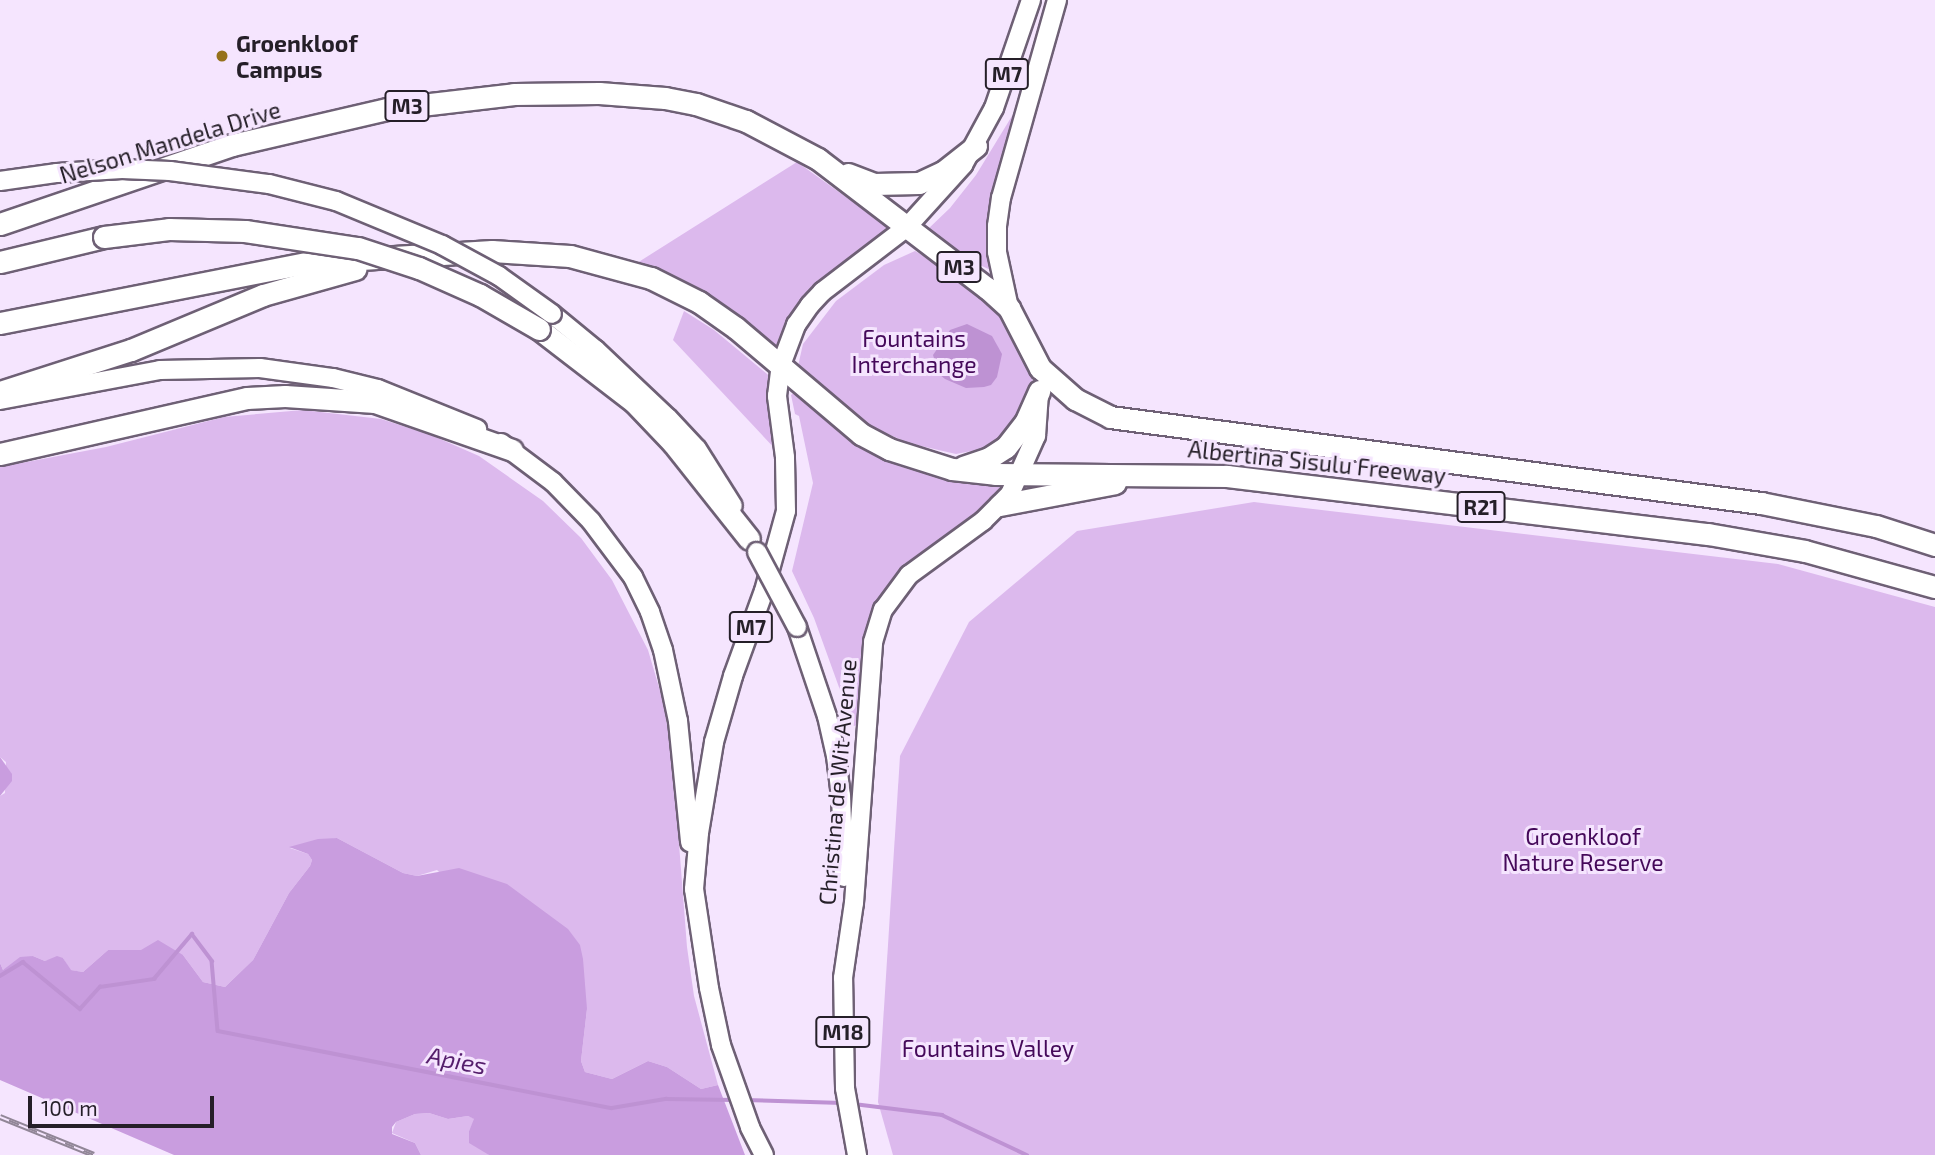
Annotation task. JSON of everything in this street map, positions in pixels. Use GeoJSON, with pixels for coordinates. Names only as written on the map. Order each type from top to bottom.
{"type":"FeatureCollection","features":[{"type":"Feature","properties":{"kind":"highway","name":"Nelson Mandela Drive"},"geometry":{"type":"LineString","coordinates":[[0,224],[232,145],[387,109],[514,94],[619,93],[683,101],[746,121],[818,159],[908,227]]}},
{"type":"Feature","properties":{"kind":"highway"},"geometry":{"type":"LineString","coordinates":[[818,159],[874,184],[901,185],[932,178],[976,146]]}},
{"type":"Feature","properties":{"kind":"highway","name":"M3"},"geometry":{"type":"LineString","coordinates":[[908,227],[1009,308]]}},
{"type":"Feature","properties":{"kind":"highway"},"geometry":{"type":"LineString","coordinates":[[0,262],[104,237],[169,229],[245,231],[358,248],[419,268],[545,321],[634,402],[673,443],[753,546]]}},
{"type":"Feature","properties":{"kind":"highway"},"geometry":{"type":"LineString","coordinates":[[0,323],[312,262],[422,254],[551,253],[631,271],[699,302],[780,365],[861,434],[890,449],[952,469],[989,458],[1006,447],[1025,423],[1039,391]]}},
{"type":"Feature","properties":{"kind":"highway"},"geometry":{"type":"LineString","coordinates":[[0,392],[131,350],[263,295],[333,274],[422,254]]}},
{"type":"Feature","properties":{"kind":"highway","name":"M7"},"geometry":{"type":"LineString","coordinates":[[1009,308],[1040,368]]}},
{"type":"Feature","properties":{"kind":"highway","name":"Albertina Sisulu Freeway"},"geometry":{"type":"LineString","coordinates":[[1040,368],[1090,409],[1128,422],[1761,503],[1876,526],[1935,545]]}},
{"type":"Feature","properties":{"kind":"highway"},"geometry":{"type":"LineString","coordinates":[[0,454],[247,398],[285,396],[375,402],[512,450]]}},
{"type":"Feature","properties":{"kind":"highway","name":"Albertina Sisulu Freeway"},"geometry":{"type":"LineString","coordinates":[[952,469],[1021,473],[1227,475],[1708,534],[1805,551],[1935,587]]}},
{"type":"Feature","properties":{"kind":"highway"},"geometry":{"type":"LineString","coordinates":[[1000,505],[1150,473]]}},
{"type":"Feature","properties":{"kind":"main road","name":"M7"},"geometry":{"type":"LineString","coordinates":[[694,889],[699,833],[714,742],[733,676],[772,566],[786,511],[785,457],[777,396],[780,365],[796,325],[816,299],[908,227],[942,191],[976,146],[1005,81],[1031,0]]}},
{"type":"Feature","properties":{"kind":"main road","name":"M7"},"geometry":{"type":"LineString","coordinates":[[1009,308],[998,252],[999,207],[1057,0]]}},
{"type":"Feature","properties":{"kind":"main road"},"geometry":{"type":"LineString","coordinates":[[0,181],[57,173],[122,169],[170,171],[269,184],[336,201],[432,240],[499,276],[545,321]]}},
{"type":"Feature","properties":{"kind":"main road"},"geometry":{"type":"LineString","coordinates":[[0,400],[160,370],[260,368],[333,378],[387,392],[483,432],[512,450],[553,482],[591,521],[633,577],[650,612],[663,650],[678,721],[694,889],[709,988],[721,1045],[750,1127],[764,1155]]}},
{"type":"Feature","properties":{"kind":"main road","name":"M7"},"geometry":{"type":"LineString","coordinates":[[1021,473],[1036,436],[1040,368]]}},
{"type":"Feature","properties":{"kind":"main road","name":"Christina de Wit Avenue"},"geometry":{"type":"LineString","coordinates":[[857,1155],[850,1127],[843,1058],[847,937],[854,903],[870,667],[880,618],[898,587],[929,558],[1000,505],[1021,473]]}},
{"type":"Feature","properties":{"kind":"main road"},"geometry":{"type":"LineString","coordinates":[[753,546],[797,626],[820,692],[836,756],[844,832],[847,937]]}},
{"type":"Feature","properties":{"kind":"green space"},"geometry":{"type":"Polygon","coordinates":[[[1015,111],[991,199],[987,233],[995,272],[971,261],[927,230],[950,208],[976,175],[1015,111]]]}},
{"type":"Feature","properties":{"kind":"green space"},"geometry":{"type":"Polygon","coordinates":[[[797,162],[895,232],[864,254],[780,351],[743,319],[697,289],[637,263],[797,162]]]}},
{"type":"Feature","properties":{"kind":"green space","name":"Fountains Interchange"},"geometry":{"type":"Polygon","coordinates":[[[915,251],[956,274],[990,302],[1024,343],[1035,392],[1012,433],[987,448],[956,454],[908,443],[870,426],[839,405],[798,366],[803,344],[836,301],[884,265],[915,251]]]}},
{"type":"Feature","properties":{"kind":"green space"},"geometry":{"type":"Polygon","coordinates":[[[684,311],[714,330],[773,379],[778,452],[673,340],[684,311]]]}},
{"type":"Feature","properties":{"kind":"green space"},"geometry":{"type":"Polygon","coordinates":[[[795,392],[836,427],[899,466],[967,484],[1013,485],[996,504],[903,570],[884,593],[874,616],[861,725],[853,726],[814,618],[792,571],[813,483],[799,416],[795,414],[791,395],[795,392]]]}},
{"type":"Feature","properties":{"kind":"green space"},"geometry":{"type":"Polygon","coordinates":[[[303,410],[381,419],[431,435],[479,456],[543,501],[581,538],[612,580],[648,650],[663,701],[672,753],[687,947],[694,996],[718,1085],[701,1089],[667,1067],[648,1061],[612,1079],[585,1072],[581,1061],[587,1009],[437,870],[417,876],[403,873],[337,838],[290,848],[308,854],[312,860],[310,866],[289,893],[253,960],[225,987],[203,982],[183,955],[141,950],[108,950],[83,972],[70,970],[63,958],[45,961],[33,956],[3,970],[0,963],[0,796],[5,793],[6,762],[0,757],[0,467],[106,447],[224,417],[303,410]]]}},
{"type":"Feature","properties":{"kind":"green space","name":"Groenkloof Nature Reserve"},"geometry":{"type":"Polygon","coordinates":[[[1254,502],[1778,564],[1935,607],[1935,1155],[893,1155],[878,1102],[900,756],[969,622],[1077,531],[1254,502]]]}},
{"type":"Feature","properties":{"kind":"green space"},"geometry":{"type":"Polygon","coordinates":[[[429,1113],[448,1119],[468,1116],[475,1119],[469,1131],[489,1155],[421,1155],[415,1143],[392,1133],[396,1122],[415,1114],[429,1113]]]}},
{"type":"Feature","properties":{"kind":"shaded area"},"geometry":{"type":"Polygon","coordinates":[[[967,324],[992,336],[1002,354],[997,377],[991,385],[966,388],[939,374],[933,355],[950,330],[967,324]]]}},
{"type":"Feature","properties":{"kind":"shaded area"},"geometry":{"type":"Polygon","coordinates":[[[0,757],[12,774],[12,781],[0,796],[0,757]]]}},
{"type":"Feature","properties":{"kind":"shaded area"},"geometry":{"type":"Polygon","coordinates":[[[337,838],[403,873],[417,876],[459,868],[507,884],[568,929],[580,945],[583,959],[587,1009],[581,1061],[585,1072],[612,1079],[648,1061],[667,1067],[701,1089],[718,1085],[745,1155],[489,1155],[469,1143],[469,1131],[474,1119],[468,1116],[448,1119],[429,1113],[415,1114],[396,1122],[392,1127],[392,1134],[415,1143],[421,1155],[174,1155],[0,1080],[0,963],[3,970],[20,957],[33,956],[45,961],[57,956],[63,958],[71,970],[83,972],[108,950],[141,950],[158,940],[183,955],[203,982],[225,987],[253,960],[289,893],[310,866],[312,860],[308,854],[289,847],[318,839],[337,838]]]}},
{"type":"Feature","properties":{"kind":"waterway","name":"Apies"},"geometry":{"type":"LineString","coordinates":[[0,976],[23,962],[80,1009],[100,987],[154,979],[192,934],[212,961],[218,1031],[612,1108],[666,1099],[734,1100]]}},
{"type":"Feature","properties":{"kind":"waterway","name":"Apies"},"geometry":{"type":"LineString","coordinates":[[745,1100],[842,1103]]}},
{"type":"Feature","properties":{"kind":"waterway","name":"Apies"},"geometry":{"type":"LineString","coordinates":[[854,1104],[942,1115],[1027,1155]]}},
{"type":"Feature","properties":{"kind":"railway"},"geometry":{"type":"LineString","coordinates":[[0,1117],[94,1155]]}},
{"type":"Feature","properties":{"kind":"place","name":"Groenkloof Campus"},"geometry":{"type":"Point","coordinates":[222,56]}},
{"type":"Feature","properties":{"kind":"park label","name":"Fountains Valley"},"geometry":{"type":"Point","coordinates":[988,1048]}}]}
